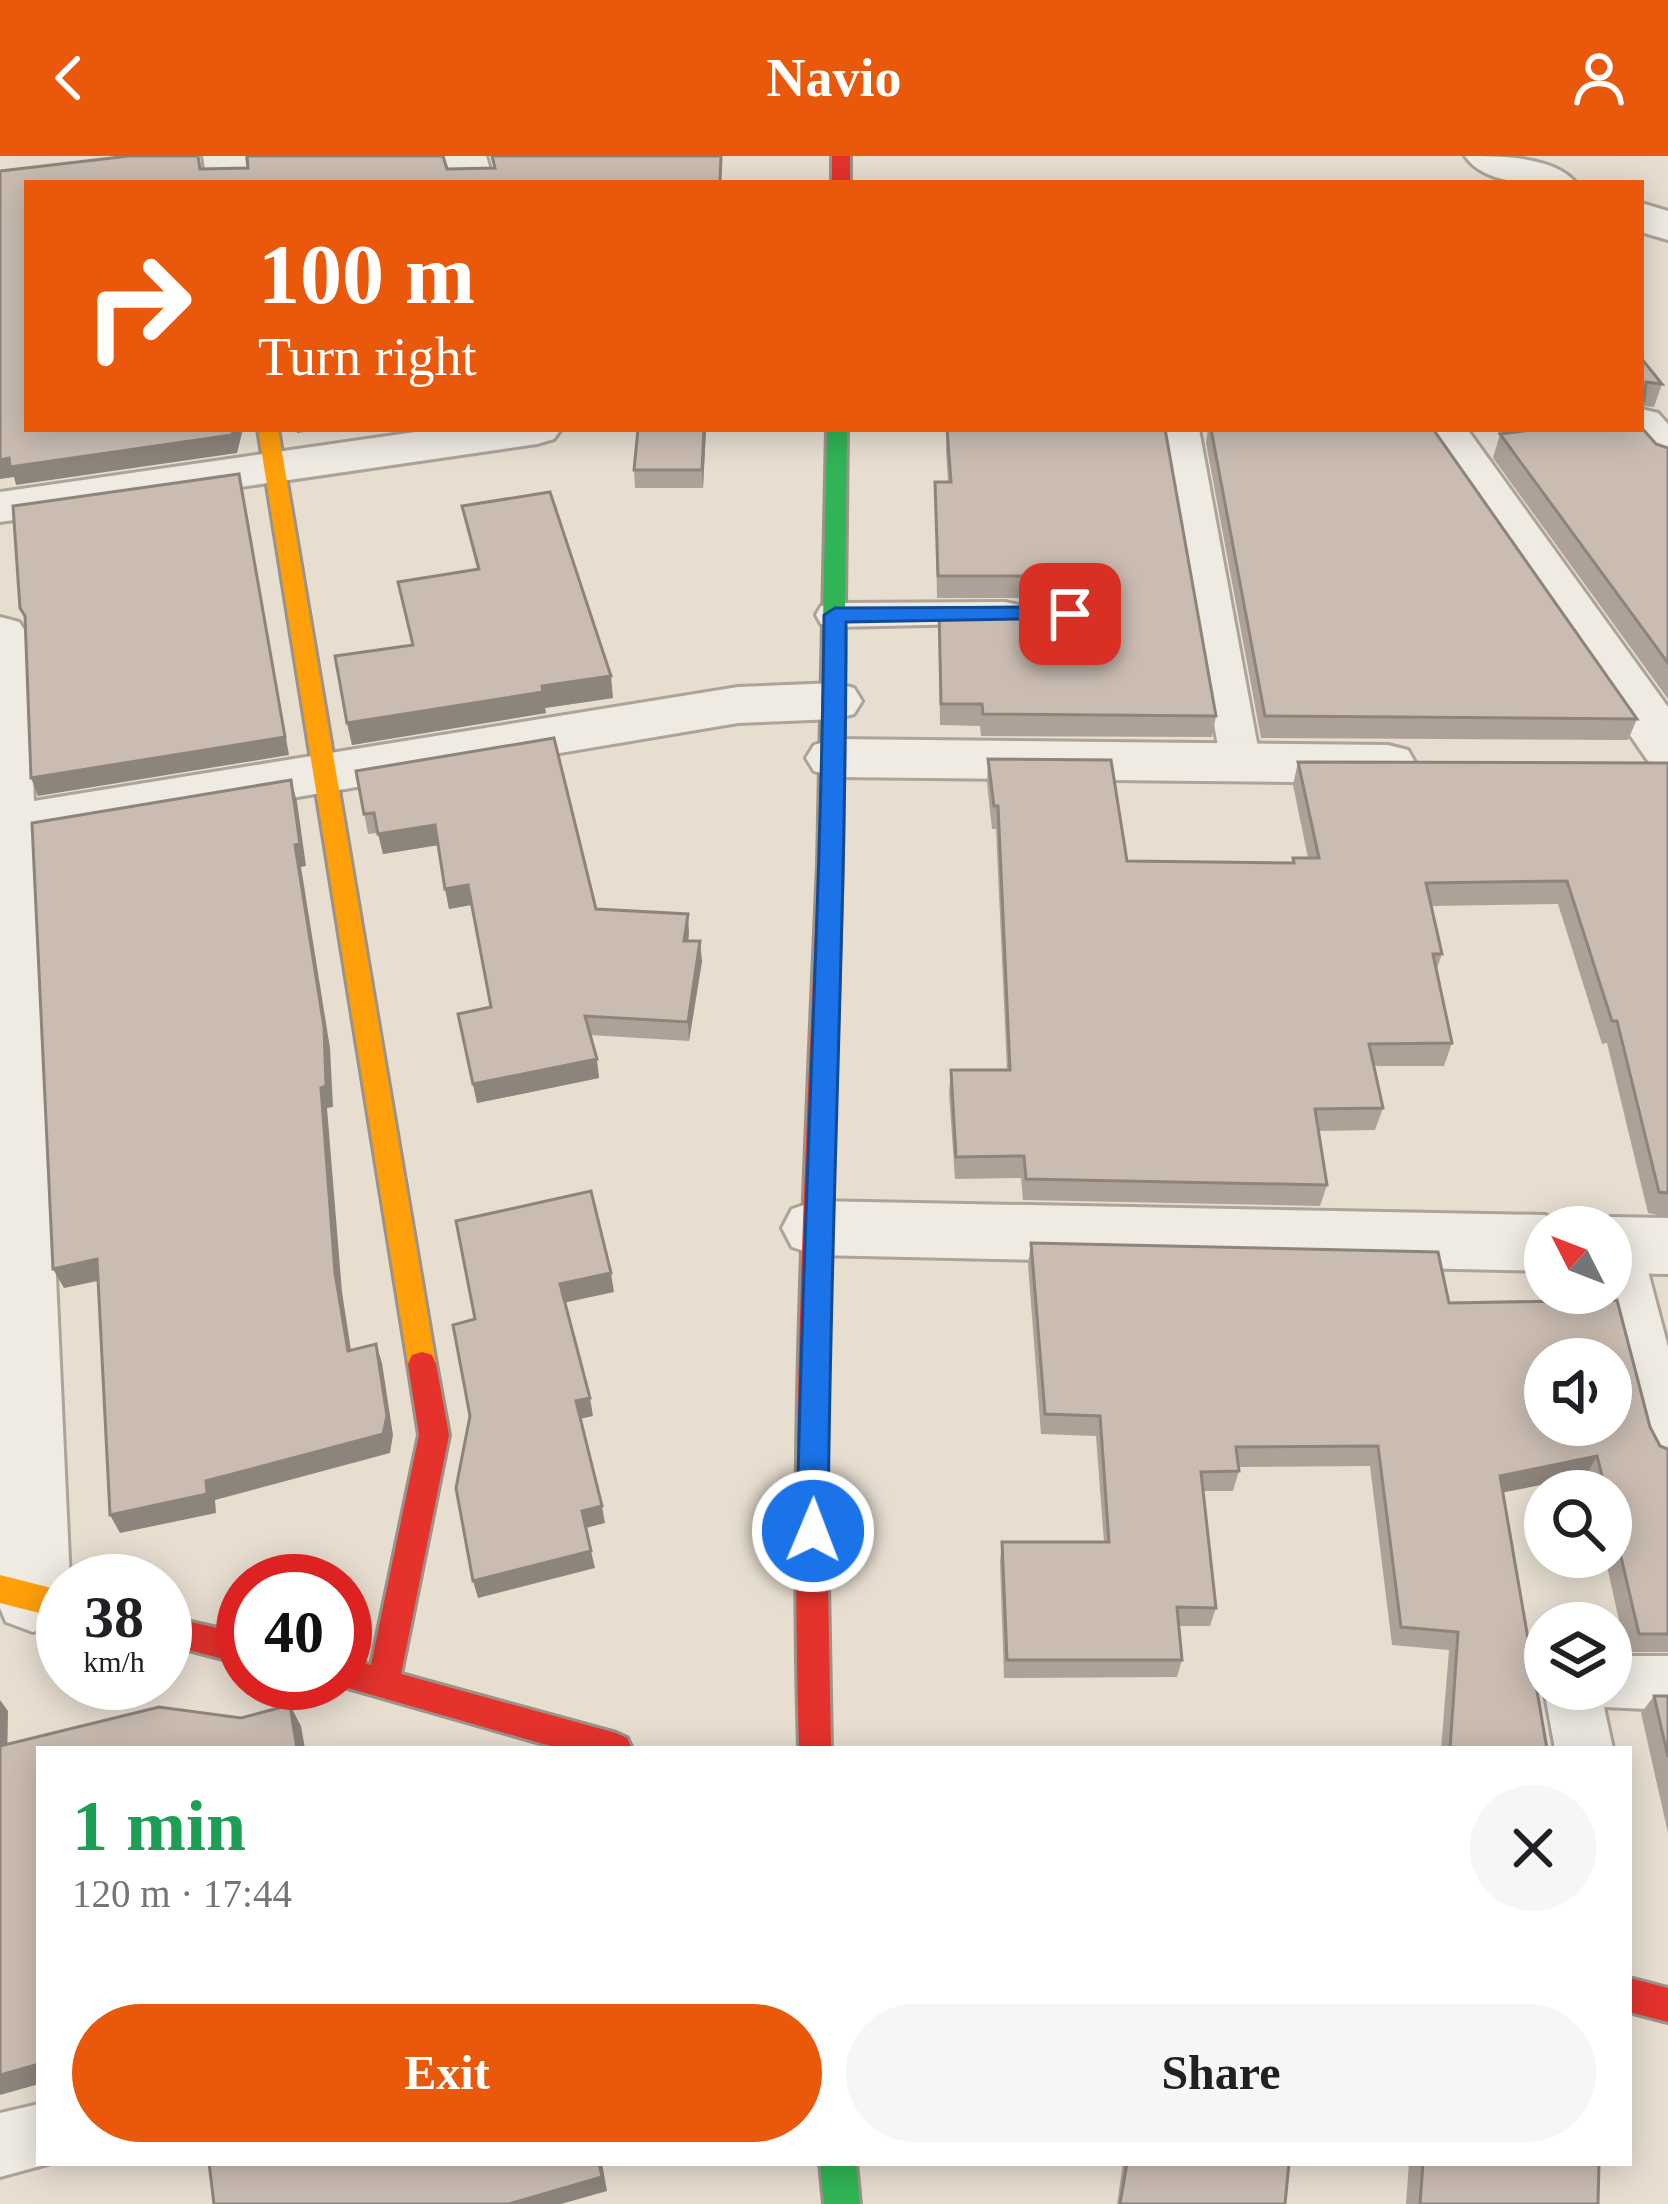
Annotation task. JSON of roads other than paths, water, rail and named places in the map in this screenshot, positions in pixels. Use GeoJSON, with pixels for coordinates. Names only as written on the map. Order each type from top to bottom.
{"type":"FeatureCollection","features":[{"type":"Feature","properties":{"kind":"street"},"geometry":{"type":"LineString","coordinates":[[1486,156],[1548,180]]}},
{"type":"Feature","properties":{"kind":"street"},"geometry":{"type":"LineString","coordinates":[[1644,426],[1668,454]]}},
{"type":"Feature","properties":{"kind":"street"},"geometry":{"type":"LineString","coordinates":[[0,507],[272,448],[495,432]]}},
{"type":"Feature","properties":{"kind":"street"},"geometry":{"type":"LineString","coordinates":[[815,1746],[810,1643],[816,1228],[834,758],[837,432]]}},
{"type":"Feature","properties":{"kind":"street"},"geometry":{"type":"LineString","coordinates":[[1465,437],[1652,758]]}},
{"type":"Feature","properties":{"kind":"street"},"geometry":{"type":"LineString","coordinates":[[272,448],[434,1436],[383,1683]]}},
{"type":"Feature","properties":{"kind":"street"},"geometry":{"type":"LineString","coordinates":[[0,634],[32,1597]]}},
{"type":"Feature","properties":{"kind":"street"},"geometry":{"type":"LineString","coordinates":[[4,826],[738,705],[835,701]]}},
{"type":"Feature","properties":{"kind":"street"},"geometry":{"type":"LineString","coordinates":[[834,758],[1431,764]]}},
{"type":"Feature","properties":{"kind":"street"},"geometry":{"type":"LineString","coordinates":[[816,1228],[1524,1243]]}},
{"type":"Feature","properties":{"kind":"street"},"geometry":{"type":"LineString","coordinates":[[372,1680],[605,1746]]}},
{"type":"Feature","properties":{"kind":"street"},"geometry":{"type":"LineString","coordinates":[[838,2166],[842,2204]]}},
{"type":"Feature","properties":{"kind":"lane"},"geometry":{"type":"LineString","coordinates":[[1182,432],[1241,764]]}},
{"type":"Feature","properties":{"kind":"lane"},"geometry":{"type":"LineString","coordinates":[[835,615],[1046,614]]}},
{"type":"Feature","properties":{"kind":"lane"},"geometry":{"type":"LineString","coordinates":[[1632,1245],[1668,1445]]}},
{"type":"Feature","properties":{"kind":"lane"},"geometry":{"type":"LineString","coordinates":[[1632,1683],[1668,1683]]}},
{"type":"Feature","properties":{"kind":"lane"},"geometry":{"type":"LineString","coordinates":[[1576,1710],[1583,1746]]}},
{"type":"Feature","properties":{"kind":"lane"},"geometry":{"type":"LineString","coordinates":[[0,2145],[36,2137]]}}]}
